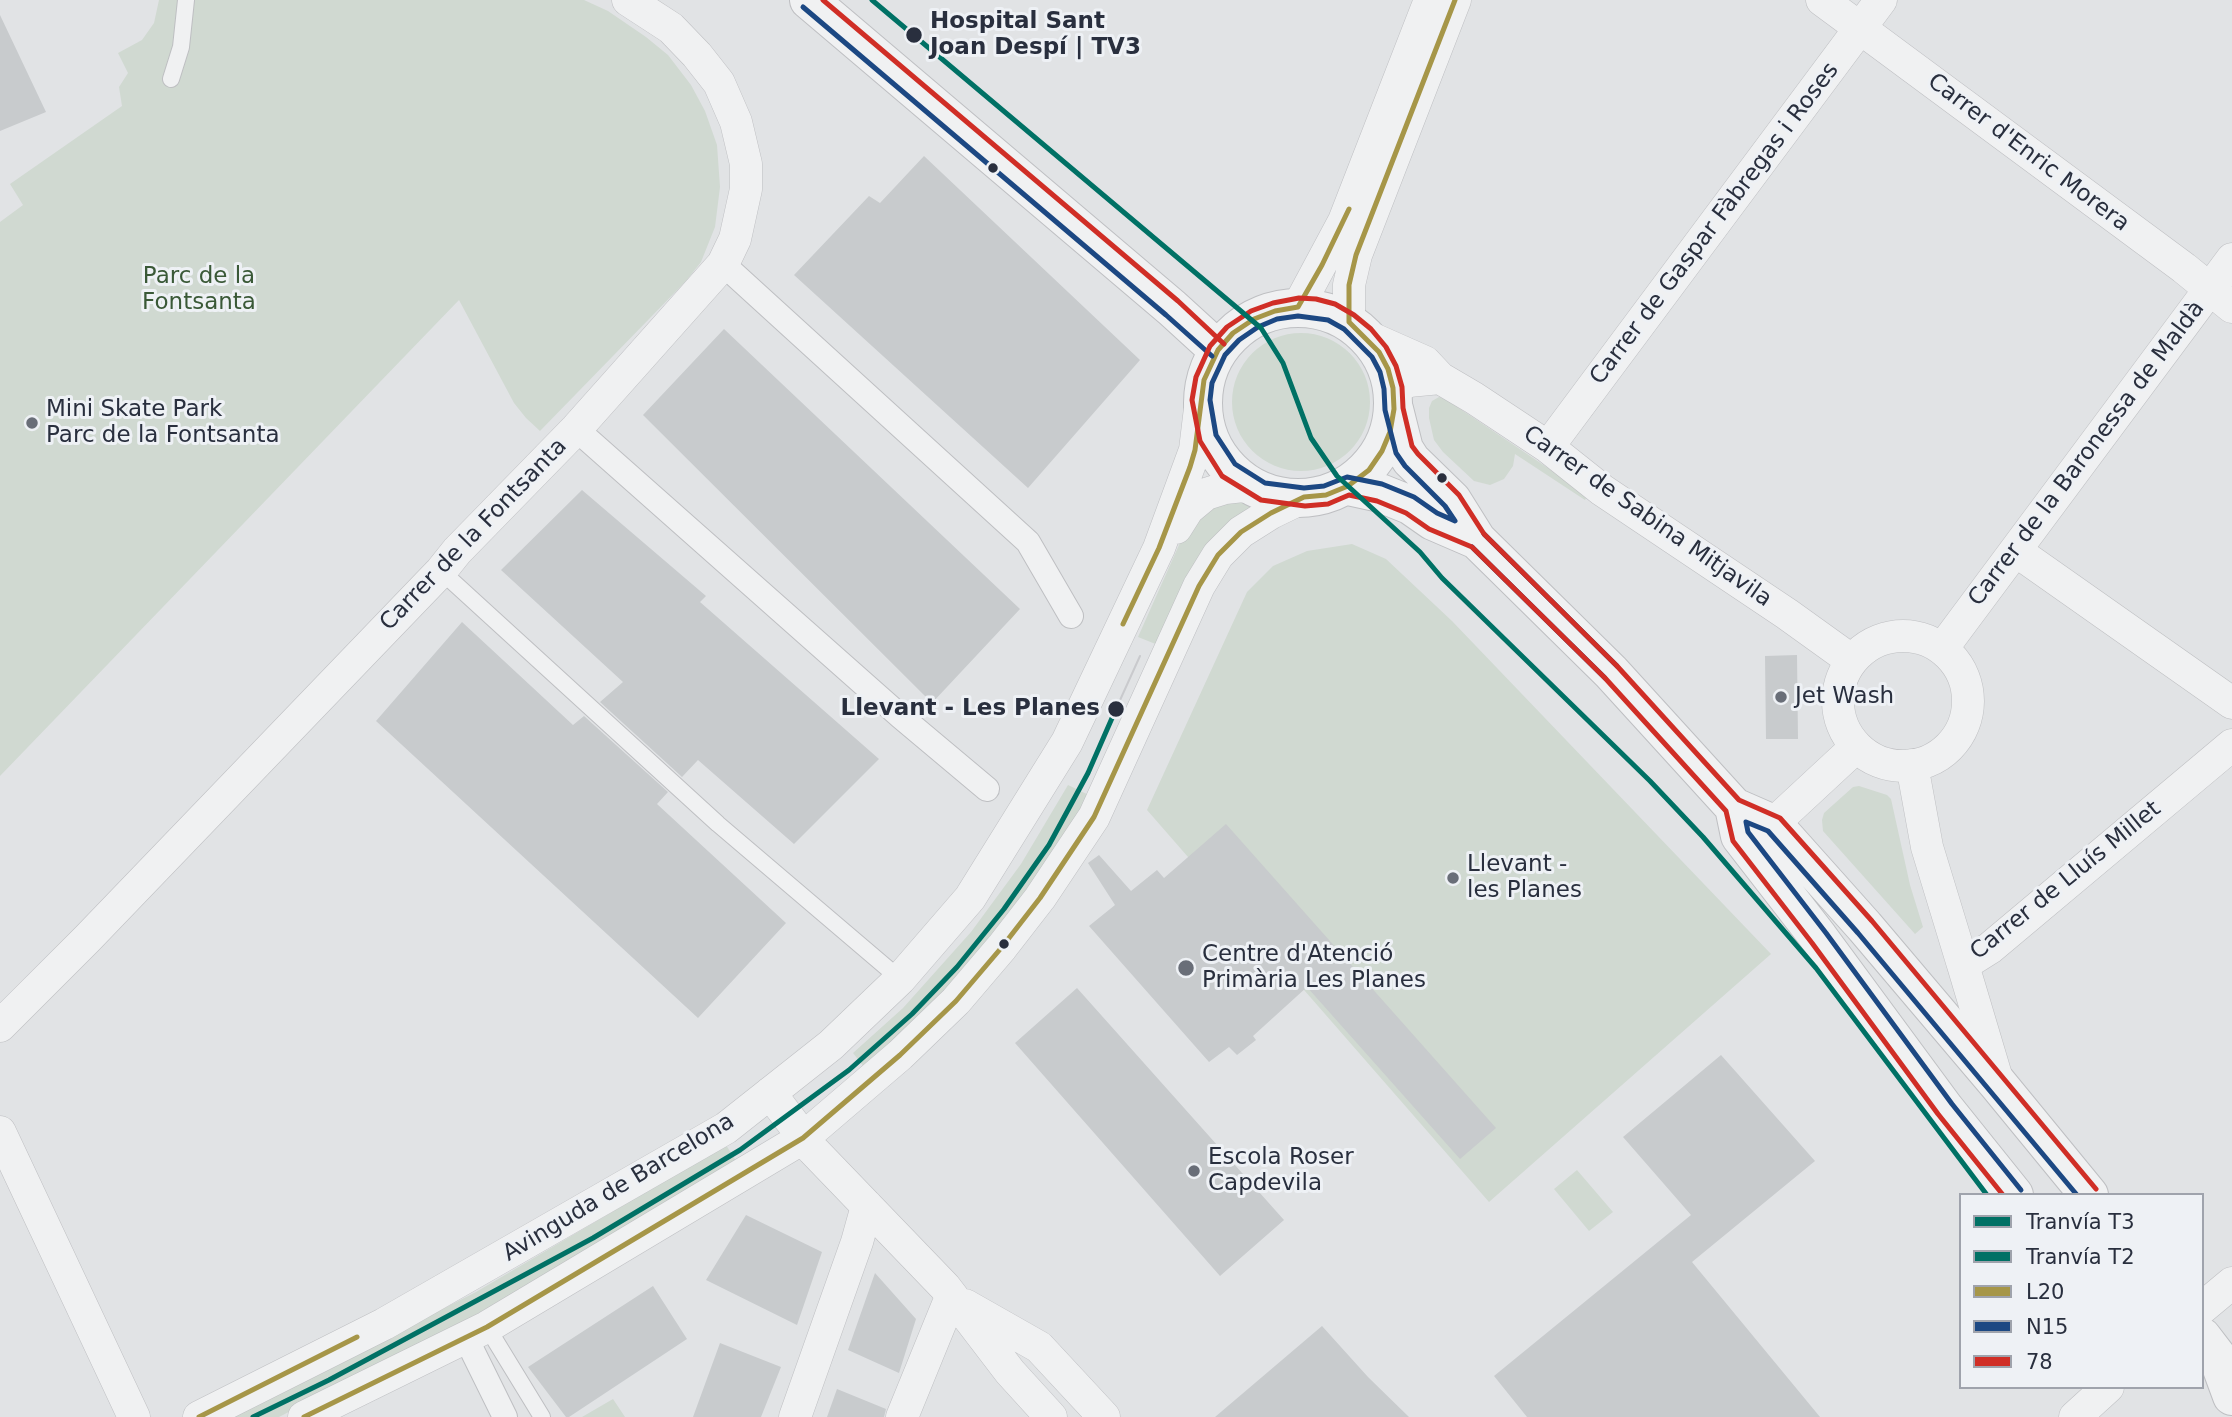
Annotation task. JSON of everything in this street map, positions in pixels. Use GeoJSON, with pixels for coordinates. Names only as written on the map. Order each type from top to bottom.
{"type":"FeatureCollection","features":[{"type":"Feature","properties":{"kind":"street","name":"Carrer de la Fontsanta"},"geometry":{"type":"LineString","coordinates":[[0,1026],[88,939],[576,429],[723,264],[735,239],[746,189],[746,164],[736,121],[719,83],[697,55],[671,28],[628,0]]}},
{"type":"Feature","properties":{"kind":"street"},"geometry":{"type":"LineString","coordinates":[[808,0],[1218,350]]}},
{"type":"Feature","properties":{"kind":"street"},"geometry":{"type":"LineString","coordinates":[[1298,307],[1344,222],[1430,0]]}},
{"type":"Feature","properties":{"kind":"street"},"geometry":{"type":"LineString","coordinates":[[1357,329],[1349,285],[1356,255],[1455,0]]}},
{"type":"Feature","properties":{"kind":"street","name":"Carrer d'Enric Morera"},"geometry":{"type":"LineString","coordinates":[[1822,0],[2221,298]]}},
{"type":"Feature","properties":{"kind":"street","name":"Carrer de Gaspar Fàbregas i Roses"},"geometry":{"type":"LineString","coordinates":[[1548,447],[1881,0]]}},
{"type":"Feature","properties":{"kind":"street","name":"Carrer de la Baronessa de Maldà"},"geometry":{"type":"LineString","coordinates":[[1942,649],[2016,551],[2221,298],[2232,259]]}},
{"type":"Feature","properties":{"kind":"street"},"geometry":{"type":"LineString","coordinates":[[723,264],[1028,542],[1071,616]]}},
{"type":"Feature","properties":{"kind":"street"},"geometry":{"type":"LineString","coordinates":[[1160,548],[1195,450],[1204,380],[1218,350],[1233,333],[1254,319],[1275,311],[1298,307],[1331,312],[1357,329],[1379,352],[1388,369],[1405,449],[1411,460],[1452,500],[1477,540],[1611,673],[1734,807],[1773,824],[1865,927],[2087,1193]]}},
{"type":"Feature","properties":{"kind":"street","name":"Carrer de Sabina Mitjavila"},"geometry":{"type":"LineString","coordinates":[[1357,329],[1425,362],[1440,378],[1548,447],[1602,490],[1852,660]]}},
{"type":"Feature","properties":{"kind":"street"},"geometry":{"type":"LineString","coordinates":[[1160,548],[1188,509],[1206,494],[1224,488],[1243,486],[1304,497],[1326,495],[1348,486],[1369,470],[1382,451],[1390,432],[1394,398],[1409,381],[1440,378]]}},
{"type":"Feature","properties":{"kind":"street"},"geometry":{"type":"LineString","coordinates":[[1201,400],[1208,438],[1222,459],[1230,470],[1262,491]]}},
{"type":"Feature","properties":{"kind":"street"},"geometry":{"type":"LineString","coordinates":[[576,429],[900,716],[987,789]]}},
{"type":"Feature","properties":{"kind":"street"},"geometry":{"type":"LineString","coordinates":[[1348,486],[1380,493],[1410,505],[1433,522],[1477,540]]}},
{"type":"Feature","properties":{"kind":"street"},"geometry":{"type":"LineString","coordinates":[[312,1415],[476,1333],[803,1138],[900,1055],[956,1001],[1002,947],[1040,898],[1094,817],[1199,586],[1218,555],[1241,532],[1304,497]]}},
{"type":"Feature","properties":{"kind":"street","name":"Avinguda de Barcelona"},"geometry":{"type":"LineString","coordinates":[[199,1417],[384,1324],[726,1128],[831,1045],[900,979],[970,898],[1068,742],[1160,548]]}},
{"type":"Feature","properties":{"kind":"street"},"geometry":{"type":"LineString","coordinates":[[2016,551],[2232,703]]}},
{"type":"Feature","properties":{"kind":"street"},"geometry":{"type":"LineString","coordinates":[[1895,637],[1913,637],[1942,649],[1962,673],[1967,688],[1965,722],[1956,740],[1936,757],[1912,765],[1895,766],[1871,759],[1856,747],[1846,734],[1839,714],[1838,690],[1843,673],[1864,648],[1895,637]]}},
{"type":"Feature","properties":{"kind":"street","name":"Carrer de Lluís Millet"},"geometry":{"type":"LineString","coordinates":[[1998,1084],[1963,965],[1990,948],[2232,745]]}},
{"type":"Feature","properties":{"kind":"street"},"geometry":{"type":"LineString","coordinates":[[1773,824],[1856,747]]}},
{"type":"Feature","properties":{"kind":"street"},"geometry":{"type":"LineString","coordinates":[[1912,765],[1927,847],[1963,965]]}},
{"type":"Feature","properties":{"kind":"street"},"geometry":{"type":"LineString","coordinates":[[1734,807],[1740,836],[1945,1109],[2012,1193]]}},
{"type":"Feature","properties":{"kind":"street"},"geometry":{"type":"LineString","coordinates":[[770,1093],[803,1138],[944,1287],[1010,1372],[1051,1417]]}},
{"type":"Feature","properties":{"kind":"street"},"geometry":{"type":"LineString","coordinates":[[0,1132],[134,1417]]}},
{"type":"Feature","properties":{"kind":"street"},"geometry":{"type":"LineString","coordinates":[[795,1417],[858,1242],[867,1206]]}},
{"type":"Feature","properties":{"kind":"street"},"geometry":{"type":"LineString","coordinates":[[2204,1306],[2232,1283]]}},
{"type":"Feature","properties":{"kind":"street"},"geometry":{"type":"LineString","coordinates":[[902,1417],[951,1297]]}},
{"type":"Feature","properties":{"kind":"street"},"geometry":{"type":"LineString","coordinates":[[951,1297],[1039,1347],[1104,1417]]}},
{"type":"Feature","properties":{"kind":"street"},"geometry":{"type":"LineString","coordinates":[[476,1333],[505,1417]]}},
{"type":"Feature","properties":{"kind":"street"},"geometry":{"type":"LineString","coordinates":[[2204,1339],[2218,1358],[2232,1396]]}},
{"type":"Feature","properties":{"kind":"street"},"geometry":{"type":"LineString","coordinates":[[2204,1385],[2232,1404]]}},
{"type":"Feature","properties":{"kind":"street"},"geometry":{"type":"LineString","coordinates":[[2075,1417],[2106,1389]]}},
{"type":"Feature","properties":{"kind":"lane"},"geometry":{"type":"LineString","coordinates":[[171,79],[181,47],[186,0]]}},
{"type":"Feature","properties":{"kind":"lane"},"geometry":{"type":"LineString","coordinates":[[441,571],[718,824],[900,979]]}},
{"type":"Feature","properties":{"kind":"lane"},"geometry":{"type":"LineString","coordinates":[[476,1333],[542,1417]]}},
{"type":"Feature","properties":{"kind":"green space","name":"Parc de la Fontsanta"},"geometry":{"type":"Polygon","coordinates":[[[159,0],[584,0],[608,11],[646,37],[668,55],[691,85],[705,111],[717,145],[720,187],[715,227],[701,262],[686,281],[540,431],[514,403],[459,300],[0,776],[0,222],[23,205],[10,184],[122,106],[119,87],[128,73],[118,53],[142,40],[154,23],[159,0]]]}},
{"type":"Feature","properties":{"kind":"green space"},"geometry":{"type":"Polygon","coordinates":[[[1301,333],[1328,338],[1350,353],[1365,375],[1370,402],[1365,429],[1350,451],[1328,466],[1301,471],[1274,466],[1252,451],[1237,429],[1232,402],[1237,375],[1252,353],[1274,338],[1301,333]]]}},
{"type":"Feature","properties":{"kind":"green space"},"geometry":{"type":"Polygon","coordinates":[[[1439,397],[1588,495],[1585,500],[1515,454],[1513,466],[1504,479],[1490,485],[1474,481],[1434,440],[1429,408],[1432,401],[1439,397]]]}},
{"type":"Feature","properties":{"kind":"green space"},"geometry":{"type":"Polygon","coordinates":[[[1240,501],[1252,508],[1163,647],[1138,637],[1183,536],[1207,506],[1240,501]]]}},
{"type":"Feature","properties":{"kind":"green space","name":"Llevant - les Planes"},"geometry":{"type":"Polygon","coordinates":[[[1352,544],[1386,559],[1452,621],[1771,954],[1489,1202],[1147,810],[1247,592],[1273,566],[1307,551],[1352,544]]]}},
{"type":"Feature","properties":{"kind":"green space"},"geometry":{"type":"Polygon","coordinates":[[[1068,785],[1093,797],[979,960],[867,1071],[853,1053],[903,1008],[971,932],[1021,864],[1068,785]]]}},
{"type":"Feature","properties":{"kind":"green space"},"geometry":{"type":"Polygon","coordinates":[[[1859,786],[1887,795],[1891,799],[1910,885],[1923,927],[1915,934],[1823,831],[1824,813],[1853,787],[1859,786]]]}},
{"type":"Feature","properties":{"kind":"green space"},"geometry":{"type":"Polygon","coordinates":[[[726,1145],[738,1164],[491,1307],[279,1417],[230,1417],[476,1292],[726,1145]]]}},
{"type":"Feature","properties":{"kind":"green space"},"geometry":{"type":"Polygon","coordinates":[[[1577,1170],[1613,1212],[1589,1231],[1554,1189],[1577,1170]]]}},
{"type":"Feature","properties":{"kind":"green space"},"geometry":{"type":"Polygon","coordinates":[[[613,1399],[625,1417],[582,1417],[613,1399]]]}},
{"type":"Feature","properties":{"kind":"building"},"geometry":{"type":"Polygon","coordinates":[[[0,15],[46,112],[0,131],[0,15]]]}},
{"type":"Feature","properties":{"kind":"building"},"geometry":{"type":"Polygon","coordinates":[[[924,156],[1140,360],[1028,488],[794,275],[869,196],[880,203],[924,156]]]}},
{"type":"Feature","properties":{"kind":"building"},"geometry":{"type":"Polygon","coordinates":[[[724,329],[1020,609],[932,703],[643,415],[724,329]]]}},
{"type":"Feature","properties":{"kind":"building"},"geometry":{"type":"Polygon","coordinates":[[[582,490],[706,596],[700,602],[879,759],[794,844],[698,760],[682,777],[600,702],[623,682],[501,570],[582,490]]]}},
{"type":"Feature","properties":{"kind":"building"},"geometry":{"type":"Polygon","coordinates":[[[462,622],[573,725],[584,716],[668,792],[657,804],[786,923],[698,1018],[376,721],[462,622]]]}},
{"type":"Feature","properties":{"kind":"building","name":"Jet Wash"},"geometry":{"type":"Polygon","coordinates":[[[1797,655],[1798,739],[1766,739],[1765,656],[1797,655]]]}},
{"type":"Feature","properties":{"kind":"building"},"geometry":{"type":"Polygon","coordinates":[[[1226,824],[1496,1128],[1460,1159],[1307,987],[1253,1036],[1256,1040],[1237,1055],[1229,1047],[1209,1062],[1089,926],[1115,905],[1088,863],[1099,855],[1131,891],[1157,870],[1164,878],[1226,824]]]}},
{"type":"Feature","properties":{"kind":"building"},"geometry":{"type":"Polygon","coordinates":[[[1077,988],[1284,1220],[1220,1276],[1015,1043],[1077,988]]]}},
{"type":"Feature","properties":{"kind":"building"},"geometry":{"type":"Polygon","coordinates":[[[1721,1055],[1815,1161],[1692,1262],[1820,1417],[1527,1417],[1494,1376],[1691,1215],[1623,1137],[1721,1055]]]}},
{"type":"Feature","properties":{"kind":"building"},"geometry":{"type":"Polygon","coordinates":[[[746,1215],[822,1252],[797,1325],[706,1280],[746,1215]]]}},
{"type":"Feature","properties":{"kind":"building"},"geometry":{"type":"Polygon","coordinates":[[[875,1273],[916,1319],[899,1373],[848,1350],[875,1273]]]}},
{"type":"Feature","properties":{"kind":"building"},"geometry":{"type":"Polygon","coordinates":[[[653,1286],[687,1339],[566,1417],[528,1367],[653,1286]]]}},
{"type":"Feature","properties":{"kind":"building"},"geometry":{"type":"Polygon","coordinates":[[[1322,1326],[1409,1417],[1215,1417],[1322,1326]]]}},
{"type":"Feature","properties":{"kind":"building"},"geometry":{"type":"Polygon","coordinates":[[[720,1343],[781,1367],[761,1417],[693,1417],[720,1343]]]}},
{"type":"Feature","properties":{"kind":"building"},"geometry":{"type":"Polygon","coordinates":[[[837,1389],[886,1409],[884,1417],[827,1417],[837,1389]]]}},
{"type":"Feature","properties":{"kind":"tram line","name":"T3"},"geometry":{"type":"LineString","coordinates":[[872,0],[1261,328],[1283,363],[1311,438],[1337,476],[1420,552],[1442,578],[1650,781],[1703,837],[1816,968],[1985,1193]]}},
{"type":"Feature","properties":{"kind":"tram line"},"geometry":{"type":"LineString","coordinates":[[1116,709],[1140,656]]}},
{"type":"Feature","properties":{"kind":"tram line","name":"T2"},"geometry":{"type":"LineString","coordinates":[[253,1417],[329,1380],[593,1238],[740,1150],[849,1070],[912,1014],[957,967],[1004,909],[1049,845],[1088,773],[1116,709]]}},
{"type":"Feature","properties":{"kind":"transit line","name":"78"},"geometry":{"type":"LineString","coordinates":[[823,0],[1178,301],[1224,344]]}},
{"type":"Feature","properties":{"kind":"transit line","name":"L20"},"geometry":{"type":"LineString","coordinates":[[304,1417],[487,1327],[803,1138],[900,1055],[956,1001],[1002,947],[1040,898],[1094,817],[1199,586],[1218,555],[1241,532],[1271,513],[1304,497],[1326,495],[1348,486],[1369,470],[1382,451],[1390,432],[1394,409],[1393,388],[1388,369],[1379,352],[1349,322],[1349,285],[1356,255],[1455,0]]}},
{"type":"Feature","properties":{"kind":"transit line","name":"N15"},"geometry":{"type":"LineString","coordinates":[[803,7],[1212,356]]}},
{"type":"Feature","properties":{"kind":"transit line","name":"L20"},"geometry":{"type":"LineString","coordinates":[[1123,624],[1159,548],[1190,467],[1195,450],[1204,380],[1218,350],[1233,333],[1254,319],[1275,311],[1298,307],[1349,209]]}},
{"type":"Feature","properties":{"kind":"transit line","name":"78"},"geometry":{"type":"LineString","coordinates":[[2001,1193],[1938,1114],[1733,841],[1726,811],[1605,678],[1472,547],[1429,529],[1406,513],[1377,501],[1349,495],[1328,504],[1305,506],[1261,500],[1222,476],[1200,441],[1192,400],[1196,377],[1210,346],[1227,327],[1251,311],[1299,298],[1335,304],[1371,329],[1386,347],[1396,366],[1412,446],[1459,495],[1484,534],[1617,666],[1739,800],[1780,818],[1872,921],[2096,1189]]}},
{"type":"Feature","properties":{"kind":"transit line","name":"N15"},"geometry":{"type":"LineString","coordinates":[[1298,316],[1328,320],[1344,329],[1372,357],[1380,372],[1385,410],[1396,453],[1405,466],[1445,506],[1455,521],[1437,513],[1414,497],[1382,484],[1347,477],[1324,486],[1304,488],[1265,483],[1235,464],[1216,435],[1210,400],[1212,383],[1225,355],[1239,340],[1258,327],[1277,319],[1298,316]]}},
{"type":"Feature","properties":{"kind":"transit line","name":"N15"},"geometry":{"type":"LineString","coordinates":[[1484,534],[1617,666]]}},
{"type":"Feature","properties":{"kind":"transit line","name":"N15"},"geometry":{"type":"LineString","coordinates":[[1472,547],[1605,678]]}},
{"type":"Feature","properties":{"kind":"transit line","name":"N15"},"geometry":{"type":"LineString","coordinates":[[2021,1190],[1952,1104],[1748,832],[1746,822],[1768,831],[1858,933],[2075,1193]]}},
{"type":"Feature","properties":{"kind":"transit line","name":"L20"},"geometry":{"type":"LineString","coordinates":[[199,1417],[357,1337]]}},
{"type":"Feature","properties":{"kind":"place","name":"Hospital Sant Joan Despí | TV3"},"geometry":{"type":"Point","coordinates":[914,35]}},
{"type":"Feature","properties":{"kind":"place","name":"Mini Skate Park Parc de la Fontsanta"},"geometry":{"type":"Point","coordinates":[32,423]}},
{"type":"Feature","properties":{"kind":"place","name":"Jet Wash"},"geometry":{"type":"Point","coordinates":[1781,697]}},
{"type":"Feature","properties":{"kind":"place","name":"Llevant - Les Planes"},"geometry":{"type":"Point","coordinates":[1116,709]}},
{"type":"Feature","properties":{"kind":"place","name":"Llevant - les Planes"},"geometry":{"type":"Point","coordinates":[1453,878]}},
{"type":"Feature","properties":{"kind":"place","name":"Centre d'Atenció Primària Les Planes"},"geometry":{"type":"Point","coordinates":[1186,968]}},
{"type":"Feature","properties":{"kind":"place","name":"Escola Roser Capdevila"},"geometry":{"type":"Point","coordinates":[1194,1171]}}]}
